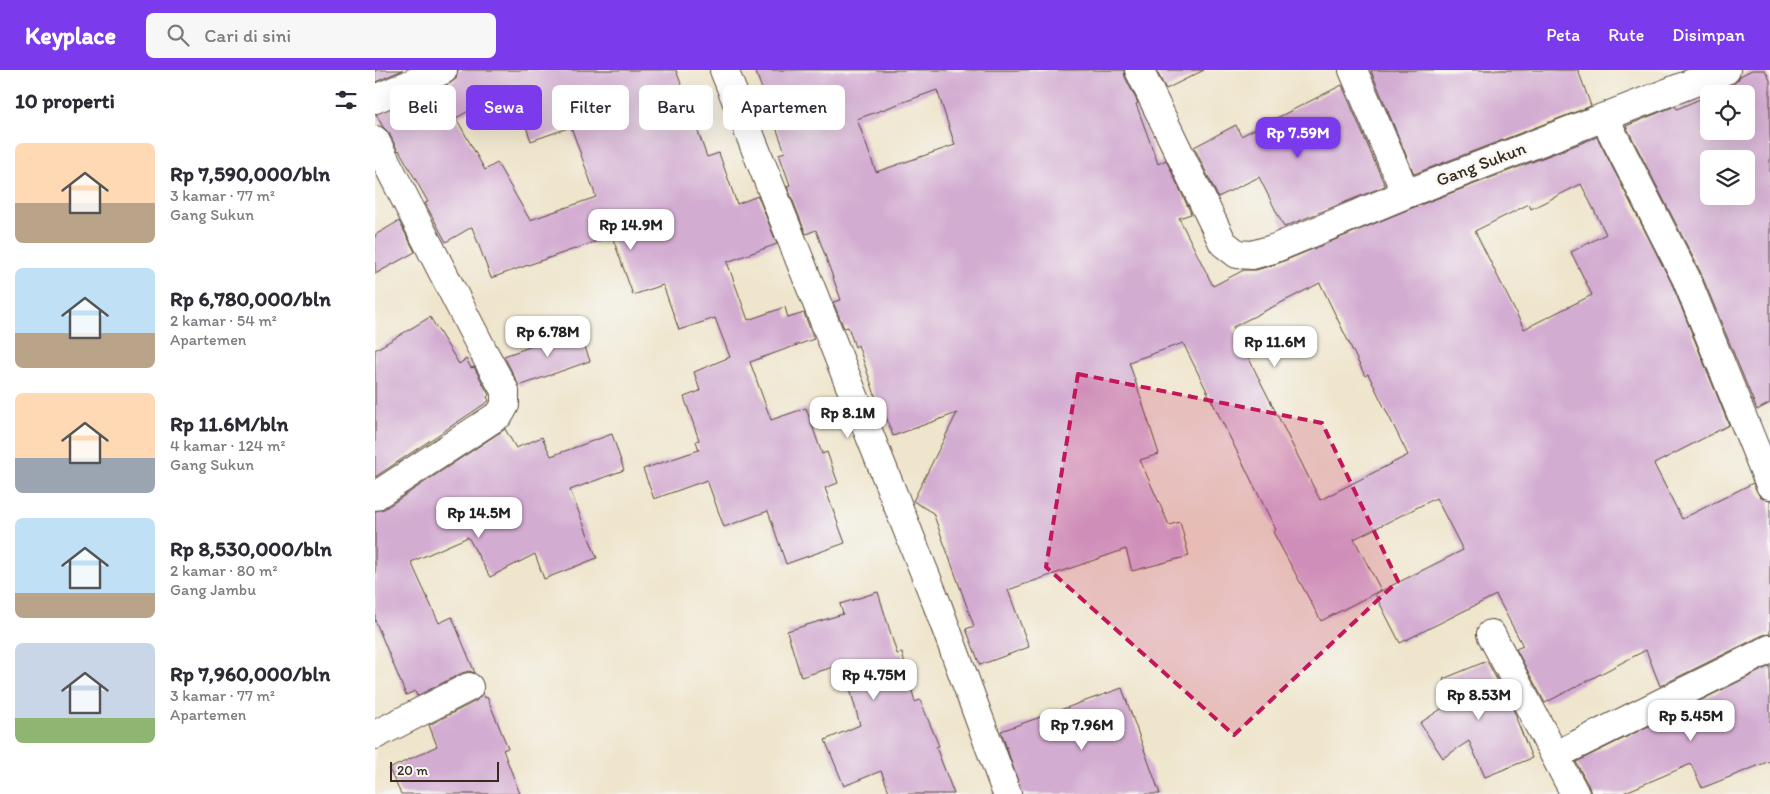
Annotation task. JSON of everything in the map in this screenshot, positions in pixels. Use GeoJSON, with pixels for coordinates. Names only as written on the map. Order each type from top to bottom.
{"type":"FeatureCollection","features":[{"type":"Feature","properties":{"kind":"street"},"geometry":{"type":"LineString","coordinates":[[375,99],[443,70]]}},
{"type":"Feature","properties":{"kind":"street"},"geometry":{"type":"LineString","coordinates":[[724,70],[937,604],[1007,794]]}},
{"type":"Feature","properties":{"kind":"street","name":"Gang Sukun"},"geometry":{"type":"LineString","coordinates":[[1139,70],[1223,243],[1237,254],[1253,255],[1273,249],[1406,194],[1726,70]]}},
{"type":"Feature","properties":{"kind":"street"},"geometry":{"type":"LineString","coordinates":[[1353,70],[1406,194]]}},
{"type":"Feature","properties":{"kind":"street"},"geometry":{"type":"LineString","coordinates":[[1604,117],[1686,278],[1770,485]]}},
{"type":"Feature","properties":{"kind":"street"},"geometry":{"type":"LineString","coordinates":[[375,140],[505,391],[505,405],[501,414],[375,496]]}},
{"type":"Feature","properties":{"kind":"street"},"geometry":{"type":"LineString","coordinates":[[1491,634],[1556,754],[1575,794]]}},
{"type":"Feature","properties":{"kind":"street"},"geometry":{"type":"LineString","coordinates":[[1556,754],[1770,649]]}},
{"type":"Feature","properties":{"kind":"street"},"geometry":{"type":"LineString","coordinates":[[375,735],[469,687]]}},
{"type":"Feature","properties":{"kind":"highlighted area"},"geometry":{"type":"Polygon","coordinates":[[[1078,374],[1322,423],[1398,581],[1234,735],[1046,567],[1078,374]]]}},
{"type":"Feature","properties":{"kind":"building"},"geometry":{"type":"Polygon","coordinates":[[[375,70],[403,70],[375,82],[375,70]]]}},
{"type":"Feature","properties":{"kind":"building"},"geometry":{"type":"Polygon","coordinates":[[[458,70],[676,70],[681,85],[639,85],[639,130],[697,130],[707,157],[719,153],[737,204],[758,196],[777,244],[727,262],[748,320],[785,307],[788,318],[804,313],[814,339],[750,362],[771,420],[806,408],[822,454],[827,452],[838,483],[825,488],[845,543],[786,564],[768,511],[724,527],[707,480],[654,499],[643,469],[699,450],[696,441],[699,440],[684,397],[700,391],[694,372],[730,357],[715,318],[679,330],[663,285],[633,295],[612,236],[491,278],[472,227],[446,242],[425,203],[428,202],[389,133],[383,127],[376,114],[390,108],[390,130],[456,130],[456,118],[456,85],[447,85],[456,79],[458,70]],[[466,85],[466,112],[456,118],[485,170],[497,163],[530,220],[596,197],[572,130],[629,130],[629,85],[552,85],[552,130],[562,130],[531,141],[527,130],[542,130],[542,85],[466,85]]]}},
{"type":"Feature","properties":{"kind":"building"},"geometry":{"type":"Polygon","coordinates":[[[755,70],[1124,70],[1125,77],[1138,103],[1136,104],[1158,164],[1166,160],[1190,211],[1191,214],[1179,218],[1213,286],[1244,270],[1256,270],[1279,263],[1412,208],[1597,137],[1672,284],[1729,425],[1654,464],[1682,519],[1753,483],[1760,497],[1770,500],[1770,634],[1763,635],[1660,686],[1646,650],[1545,703],[1516,649],[1523,646],[1496,595],[1400,643],[1375,594],[1463,550],[1436,498],[1354,539],[1381,590],[1321,621],[1273,532],[1276,530],[1183,343],[1129,362],[1159,454],[1140,460],[1169,525],[1180,522],[1189,556],[1132,571],[1126,549],[1008,590],[1029,647],[980,665],[966,629],[974,626],[933,513],[913,501],[957,413],[893,436],[879,397],[876,398],[858,345],[855,347],[848,327],[844,328],[833,302],[841,300],[816,230],[806,234],[787,186],[790,185],[779,154],[785,152],[777,130],[845,130],[845,85],[760,85],[755,70]],[[937,90],[857,119],[876,172],[955,145],[937,90]],[[1581,184],[1531,209],[1529,204],[1475,231],[1524,329],[1592,295],[1571,252],[1606,234],[1581,184]],[[1320,283],[1233,327],[1320,500],[1408,455],[1368,374],[1365,376],[1320,283]]]}},
{"type":"Feature","properties":{"kind":"building"},"geometry":{"type":"Polygon","coordinates":[[[1156,70],[1204,70],[1166,89],[1156,70]]]}},
{"type":"Feature","properties":{"kind":"building"},"geometry":{"type":"Polygon","coordinates":[[[1578,70],[1591,106],[1414,174],[1371,71],[1578,70]]]}},
{"type":"Feature","properties":{"kind":"building"},"geometry":{"type":"Polygon","coordinates":[[[1752,70],[1765,70],[1770,80],[1770,403],[1757,410],[1700,271],[1626,126],[1675,106],[1677,109],[1700,99],[1700,140],[1755,140],[1755,85],[1732,85],[1740,76],[1752,70]]]}},
{"type":"Feature","properties":{"kind":"building"},"geometry":{"type":"Polygon","coordinates":[[[1342,85],[1385,186],[1284,227],[1259,177],[1218,197],[1194,147],[1236,125],[1241,136],[1342,85]]]}},
{"type":"Feature","properties":{"kind":"building"},"geometry":{"type":"Polygon","coordinates":[[[399,221],[415,252],[375,274],[375,235],[399,221]]]}},
{"type":"Feature","properties":{"kind":"building"},"geometry":{"type":"Polygon","coordinates":[[[430,317],[459,364],[466,359],[471,368],[474,367],[489,395],[487,397],[489,401],[375,477],[375,350],[430,317]]]}},
{"type":"Feature","properties":{"kind":"building"},"geometry":{"type":"Polygon","coordinates":[[[579,330],[590,361],[519,386],[504,356],[579,330]]]}},
{"type":"Feature","properties":{"kind":"building"},"geometry":{"type":"Polygon","coordinates":[[[505,429],[516,448],[542,437],[551,456],[612,434],[624,470],[570,490],[597,558],[544,579],[535,554],[490,577],[468,537],[411,562],[439,623],[452,617],[475,673],[469,671],[462,673],[417,696],[415,691],[406,695],[375,620],[375,511],[384,509],[505,429]]]}},
{"type":"Feature","properties":{"kind":"building"},"geometry":{"type":"Polygon","coordinates":[[[878,592],[897,654],[902,653],[915,702],[920,700],[939,746],[936,747],[954,794],[890,794],[881,771],[844,786],[825,740],[860,725],[843,664],[801,677],[787,631],[843,614],[840,604],[878,592]]]}},
{"type":"Feature","properties":{"kind":"building"},"geometry":{"type":"Polygon","coordinates":[[[1487,661],[1517,717],[1532,758],[1485,777],[1469,741],[1443,758],[1420,723],[1453,701],[1443,679],[1487,661]]]}},
{"type":"Feature","properties":{"kind":"building"},"geometry":{"type":"Polygon","coordinates":[[[1770,666],[1770,761],[1702,788],[1691,764],[1621,794],[1591,794],[1576,762],[1770,666]]]}},
{"type":"Feature","properties":{"kind":"building"},"geometry":{"type":"Polygon","coordinates":[[[1122,688],[1160,794],[1022,794],[1001,731],[1122,688]]]}},
{"type":"Feature","properties":{"kind":"building"},"geometry":{"type":"Polygon","coordinates":[[[483,693],[485,698],[487,697],[508,748],[503,750],[520,794],[401,794],[389,769],[437,746],[429,725],[476,701],[483,693]]]}}]}
